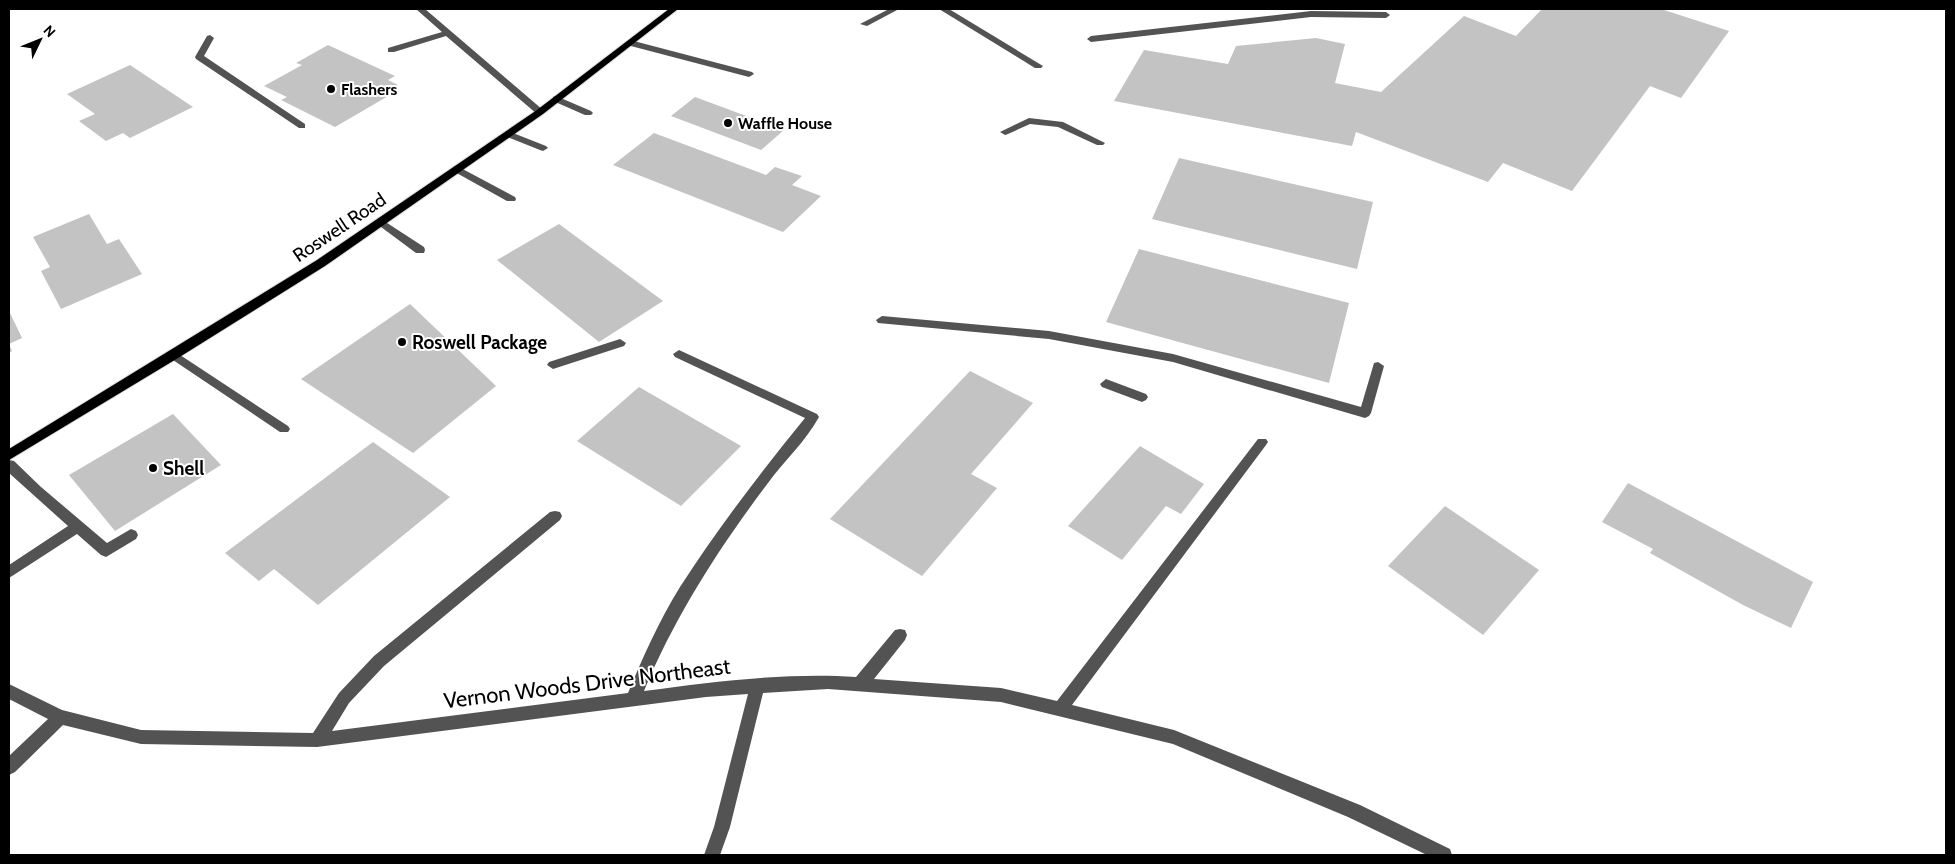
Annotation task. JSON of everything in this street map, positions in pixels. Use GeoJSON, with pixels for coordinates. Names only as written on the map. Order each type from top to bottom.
{"type":"FeatureCollection","features":[{"type":"Feature","properties":{"kind":"main road","name":"Roswell Road"},"geometry":{"type":"LineString","coordinates":[[9,455],[321,263],[540,112],[674,9]]}},
{"type":"Feature","properties":{"kind":"street"},"geometry":{"type":"LineString","coordinates":[[420,9],[540,112]]}},
{"type":"Feature","properties":{"kind":"street"},"geometry":{"type":"LineString","coordinates":[[864,24],[895,9]]}},
{"type":"Feature","properties":{"kind":"street"},"geometry":{"type":"LineString","coordinates":[[943,9],[1038,66]]}},
{"type":"Feature","properties":{"kind":"street"},"geometry":{"type":"LineString","coordinates":[[1091,39],[1311,14],[1386,15]]}},
{"type":"Feature","properties":{"kind":"street"},"geometry":{"type":"LineString","coordinates":[[391,50],[448,33]]}},
{"type":"Feature","properties":{"kind":"street"},"geometry":{"type":"LineString","coordinates":[[210,38],[200,56],[302,126]]}},
{"type":"Feature","properties":{"kind":"street"},"geometry":{"type":"LineString","coordinates":[[630,43],[749,74]]}},
{"type":"Feature","properties":{"kind":"street"},"geometry":{"type":"LineString","coordinates":[[556,99],[588,113]]}},
{"type":"Feature","properties":{"kind":"street"},"geometry":{"type":"LineString","coordinates":[[1005,132],[1029,121],[1060,124],[1100,143]]}},
{"type":"Feature","properties":{"kind":"street"},"geometry":{"type":"LineString","coordinates":[[508,134],[543,148]]}},
{"type":"Feature","properties":{"kind":"street"},"geometry":{"type":"LineString","coordinates":[[457,169],[511,199]]}},
{"type":"Feature","properties":{"kind":"street"},"geometry":{"type":"LineString","coordinates":[[381,222],[420,250]]}},
{"type":"Feature","properties":{"kind":"street"},"geometry":{"type":"LineString","coordinates":[[882,320],[1049,335],[1172,358],[1365,413],[1378,366]]}},
{"type":"Feature","properties":{"kind":"street"},"geometry":{"type":"LineString","coordinates":[[553,365],[620,343]]}},
{"type":"Feature","properties":{"kind":"street"},"geometry":{"type":"LineString","coordinates":[[633,699],[653,651],[685,592],[763,479],[813,417],[680,354]]}},
{"type":"Feature","properties":{"kind":"street"},"geometry":{"type":"LineString","coordinates":[[174,355],[284,429]]}},
{"type":"Feature","properties":{"kind":"street"},"geometry":{"type":"LineString","coordinates":[[1106,384],[1142,397]]}},
{"type":"Feature","properties":{"kind":"street"},"geometry":{"type":"LineString","coordinates":[[1060,709],[1262,442]]}},
{"type":"Feature","properties":{"kind":"street"},"geometry":{"type":"LineString","coordinates":[[9,465],[36,492],[79,526],[106,551],[131,535]]}},
{"type":"Feature","properties":{"kind":"street"},"geometry":{"type":"LineString","coordinates":[[317,740],[344,698],[379,660],[554,516]]}},
{"type":"Feature","properties":{"kind":"street"},"geometry":{"type":"LineString","coordinates":[[9,572],[79,526]]}},
{"type":"Feature","properties":{"kind":"street"},"geometry":{"type":"LineString","coordinates":[[859,685],[900,635]]}},
{"type":"Feature","properties":{"kind":"street","name":"Vernon Woods Drive Northeast"},"geometry":{"type":"LineString","coordinates":[[9,691],[60,717],[142,737],[317,740],[706,690],[757,686],[828,682],[1001,695],[1174,737],[1354,810],[1444,855]]}},
{"type":"Feature","properties":{"kind":"street"},"geometry":{"type":"LineString","coordinates":[[712,855],[722,827],[757,686]]}},
{"type":"Feature","properties":{"kind":"street"},"geometry":{"type":"LineString","coordinates":[[9,767],[60,717]]}},
{"type":"Feature","properties":{"kind":"building"},"geometry":{"type":"Polygon","coordinates":[[[1542,9],[1661,9],[1729,31],[1681,98],[1650,86],[1572,191],[1503,163],[1488,182],[1356,132],[1352,146],[1114,101],[1144,50],[1228,64],[1236,46],[1316,38],[1345,44],[1335,83],[1381,92],[1464,16],[1516,36],[1542,9]]]}},
{"type":"Feature","properties":{"kind":"building","name":"Flashers"},"geometry":{"type":"Polygon","coordinates":[[[328,45],[395,76],[388,80],[398,85],[385,93],[390,95],[335,127],[281,100],[287,97],[264,86],[302,65],[296,63],[328,45]]]}},
{"type":"Feature","properties":{"kind":"building"},"geometry":{"type":"Polygon","coordinates":[[[130,65],[193,107],[130,138],[123,133],[106,141],[79,121],[95,114],[67,94],[130,65]]]}},
{"type":"Feature","properties":{"kind":"building","name":"Waffle House"},"geometry":{"type":"Polygon","coordinates":[[[695,97],[784,130],[761,150],[671,116],[695,97]]]}},
{"type":"Feature","properties":{"kind":"building"},"geometry":{"type":"Polygon","coordinates":[[[654,133],[766,175],[775,167],[802,176],[792,185],[821,196],[783,232],[613,165],[654,133]]]}},
{"type":"Feature","properties":{"kind":"building"},"geometry":{"type":"Polygon","coordinates":[[[1179,158],[1373,202],[1357,269],[1152,219],[1179,158]]]}},
{"type":"Feature","properties":{"kind":"building"},"geometry":{"type":"Polygon","coordinates":[[[89,214],[107,244],[119,239],[142,274],[61,309],[41,271],[50,267],[33,237],[89,214]]]}},
{"type":"Feature","properties":{"kind":"building"},"geometry":{"type":"Polygon","coordinates":[[[559,224],[663,301],[599,342],[497,260],[559,224]]]}},
{"type":"Feature","properties":{"kind":"building"},"geometry":{"type":"Polygon","coordinates":[[[1139,249],[1349,303],[1329,383],[1106,322],[1139,249]]]}},
{"type":"Feature","properties":{"kind":"building","name":"Roswell Package"},"geometry":{"type":"Polygon","coordinates":[[[410,304],[496,386],[413,453],[301,379],[410,304]]]}},
{"type":"Feature","properties":{"kind":"building"},"geometry":{"type":"Polygon","coordinates":[[[9,311],[22,338],[9,344],[9,311]]]}},
{"type":"Feature","properties":{"kind":"building"},"geometry":{"type":"Polygon","coordinates":[[[970,371],[1033,403],[971,474],[997,488],[922,576],[830,519],[970,371]]]}},
{"type":"Feature","properties":{"kind":"building"},"geometry":{"type":"Polygon","coordinates":[[[639,387],[741,446],[681,506],[577,441],[639,387]]]}},
{"type":"Feature","properties":{"kind":"building"},"geometry":{"type":"Polygon","coordinates":[[[173,414],[221,465],[115,531],[69,475],[173,414]]]}},
{"type":"Feature","properties":{"kind":"building"},"geometry":{"type":"Polygon","coordinates":[[[373,442],[450,497],[318,605],[274,569],[259,581],[225,553],[373,442]]]}},
{"type":"Feature","properties":{"kind":"building"},"geometry":{"type":"Polygon","coordinates":[[[1140,446],[1204,484],[1181,514],[1166,506],[1122,560],[1068,526],[1140,446]]]}},
{"type":"Feature","properties":{"kind":"building"},"geometry":{"type":"Polygon","coordinates":[[[1628,483],[1813,582],[1791,628],[1743,605],[1650,553],[1653,549],[1602,522],[1628,483]]]}},
{"type":"Feature","properties":{"kind":"building"},"geometry":{"type":"Polygon","coordinates":[[[1445,506],[1539,570],[1483,635],[1388,566],[1445,506]]]}},
{"type":"Feature","properties":{"kind":"place","name":"Flashers"},"geometry":{"type":"Point","coordinates":[331,89]}},
{"type":"Feature","properties":{"kind":"place","name":"Waffle House"},"geometry":{"type":"Point","coordinates":[728,123]}},
{"type":"Feature","properties":{"kind":"place","name":"Roswell Package"},"geometry":{"type":"Point","coordinates":[402,342]}},
{"type":"Feature","properties":{"kind":"place","name":"Shell"},"geometry":{"type":"Point","coordinates":[153,468]}}]}
